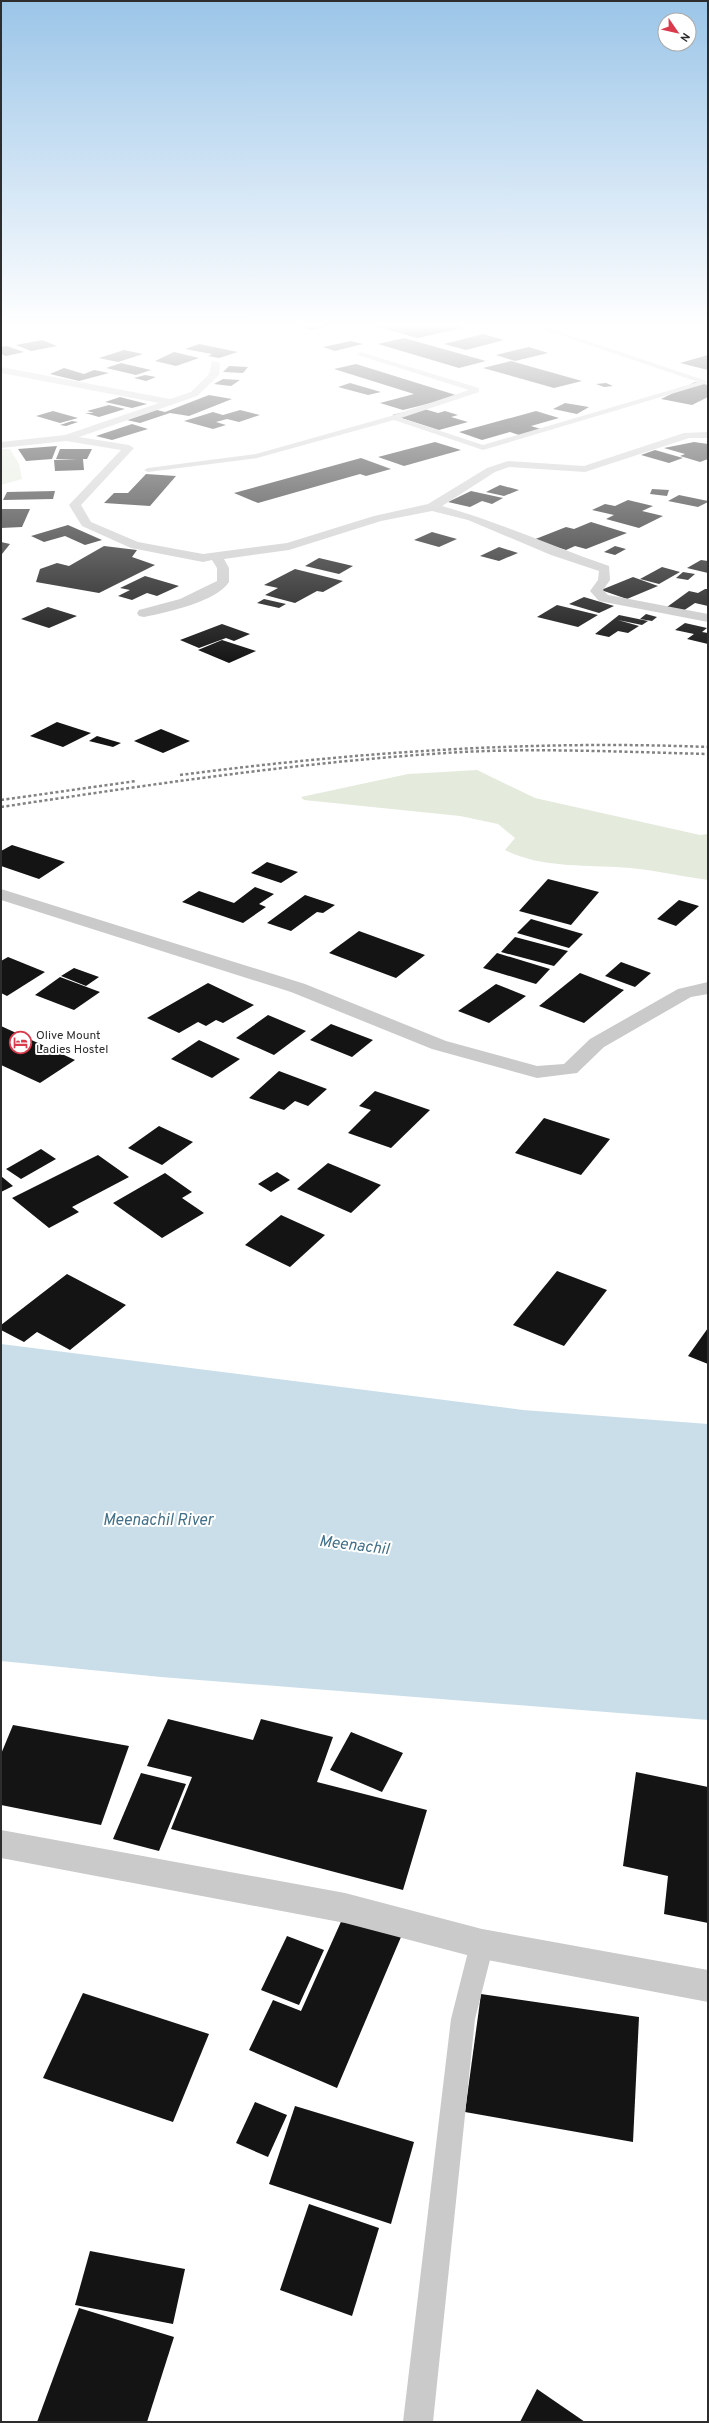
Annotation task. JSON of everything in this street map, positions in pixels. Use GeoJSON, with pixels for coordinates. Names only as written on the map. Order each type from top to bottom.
{"type":"FeatureCollection","features":[{"type":"Feature","properties":{"kind":"street"},"geometry":{"type":"LineString","coordinates":[[1,445],[65,438]]}},
{"type":"Feature","properties":{"kind":"street"},"geometry":{"type":"LineString","coordinates":[[66,438],[129,448],[75,505],[86,524],[135,545],[203,558],[289,546],[378,518],[432,507],[470,485],[491,470],[508,464],[563,469],[585,469],[678,438]]}},
{"type":"Feature","properties":{"kind":"street"},"geometry":{"type":"LineString","coordinates":[[432,507],[472,518],[555,552],[605,569],[604,580],[596,591],[604,598],[708,618]]}},
{"type":"Feature","properties":{"kind":"street"},"geometry":{"type":"LineString","coordinates":[[144,613],[165,608],[216,587],[223,582],[225,573],[221,561],[216,556]]}},
{"type":"Feature","properties":{"kind":"street"},"geometry":{"type":"LineString","coordinates":[[1,894],[298,988],[438,1045],[537,1072],[570,1068],[597,1043],[685,993],[708,988]]}},
{"type":"Feature","properties":{"kind":"street"},"geometry":{"type":"LineString","coordinates":[[1,1844],[346,1908],[482,1944],[708,1986]]}},
{"type":"Feature","properties":{"kind":"lane"},"geometry":{"type":"LineString","coordinates":[[148,470],[257,456],[322,438]]}},
{"type":"Feature","properties":{"kind":"lane"},"geometry":{"type":"LineString","coordinates":[[454,438],[483,448],[516,438]]}},
{"type":"Feature","properties":{"kind":"lane"},"geometry":{"type":"LineString","coordinates":[[418,2422],[463,2019],[482,1944]]}},
{"type":"Feature","properties":{"kind":"shaded area"},"geometry":{"type":"Polygon","coordinates":[[[1,449],[10,449],[19,464],[22,479],[1,485],[1,449]]]}},
{"type":"Feature","properties":{"kind":"shaded area"},"geometry":{"type":"Polygon","coordinates":[[[477,770],[535,798],[700,835],[708,834],[708,880],[639,869],[559,864],[531,860],[505,850],[515,838],[498,824],[460,816],[304,800],[301,797],[408,774],[477,770]]]}},
{"type":"Feature","properties":{"kind":"water","name":"Meenachil River"},"geometry":{"type":"Polygon","coordinates":[[[1,1344],[523,1410],[708,1424],[708,1720],[161,1677],[1,1661],[1,1344]]]}},
{"type":"Feature","properties":{"kind":"building"},"geometry":{"type":"Polygon","coordinates":[[[104,438],[118,438],[112,440],[104,438]]]}},
{"type":"Feature","properties":{"kind":"building"},"geometry":{"type":"Polygon","coordinates":[[[476,438],[489,438],[482,440],[476,438]]]}},
{"type":"Feature","properties":{"kind":"building"},"geometry":{"type":"Polygon","coordinates":[[[435,442],[461,450],[404,466],[378,457],[435,442]]]}},
{"type":"Feature","properties":{"kind":"building"},"geometry":{"type":"Polygon","coordinates":[[[694,442],[708,444],[708,459],[700,462],[680,456],[685,454],[664,448],[694,442]]]}},
{"type":"Feature","properties":{"kind":"building"},"geometry":{"type":"Polygon","coordinates":[[[57,446],[52,459],[26,461],[18,449],[57,446]]]}},
{"type":"Feature","properties":{"kind":"building"},"geometry":{"type":"Polygon","coordinates":[[[60,449],[92,449],[87,459],[83,459],[84,470],[55,471],[54,460],[77,459],[56,459],[60,449]]]}},
{"type":"Feature","properties":{"kind":"building"},"geometry":{"type":"Polygon","coordinates":[[[655,450],[683,458],[669,463],[641,455],[655,450]]]}},
{"type":"Feature","properties":{"kind":"building"},"geometry":{"type":"Polygon","coordinates":[[[361,458],[391,469],[366,476],[360,474],[258,503],[234,493],[361,458]]]}},
{"type":"Feature","properties":{"kind":"building"},"geometry":{"type":"Polygon","coordinates":[[[146,474],[176,476],[150,506],[104,503],[114,493],[128,493],[146,474]]]}},
{"type":"Feature","properties":{"kind":"building"},"geometry":{"type":"Polygon","coordinates":[[[500,485],[519,490],[504,496],[486,492],[500,485]]]}},
{"type":"Feature","properties":{"kind":"building"},"geometry":{"type":"Polygon","coordinates":[[[652,489],[669,490],[667,496],[650,494],[652,489]]]}},
{"type":"Feature","properties":{"kind":"building"},"geometry":{"type":"Polygon","coordinates":[[[55,491],[53,499],[3,500],[7,492],[55,491]]]}},
{"type":"Feature","properties":{"kind":"building"},"geometry":{"type":"Polygon","coordinates":[[[471,491],[503,498],[492,504],[482,501],[470,507],[448,502],[471,491]]]}},
{"type":"Feature","properties":{"kind":"building"},"geometry":{"type":"Polygon","coordinates":[[[679,495],[708,502],[698,507],[668,501],[679,495]]]}},
{"type":"Feature","properties":{"kind":"building"},"geometry":{"type":"Polygon","coordinates":[[[628,500],[653,506],[642,511],[663,516],[639,528],[606,519],[614,515],[592,510],[605,504],[615,506],[628,500]]]}},
{"type":"Feature","properties":{"kind":"building"},"geometry":{"type":"Polygon","coordinates":[[[1,509],[30,509],[22,527],[1,528],[1,509]]]}},
{"type":"Feature","properties":{"kind":"building"},"geometry":{"type":"Polygon","coordinates":[[[591,522],[627,533],[586,549],[575,546],[566,550],[533,540],[566,527],[574,529],[591,522]]]}},
{"type":"Feature","properties":{"kind":"building"},"geometry":{"type":"Polygon","coordinates":[[[68,525],[102,540],[85,545],[65,536],[44,542],[31,536],[68,525]]]}},
{"type":"Feature","properties":{"kind":"building"},"geometry":{"type":"Polygon","coordinates":[[[432,532],[457,539],[439,547],[414,540],[432,532]]]}},
{"type":"Feature","properties":{"kind":"building"},"geometry":{"type":"Polygon","coordinates":[[[1,542],[10,544],[2,554],[1,554],[1,542]]]}},
{"type":"Feature","properties":{"kind":"building"},"geometry":{"type":"Polygon","coordinates":[[[104,546],[137,550],[132,557],[155,565],[99,593],[36,582],[40,569],[57,563],[69,566],[104,546]]]}},
{"type":"Feature","properties":{"kind":"building"},"geometry":{"type":"Polygon","coordinates":[[[615,546],[626,549],[615,555],[604,552],[615,546]]]}},
{"type":"Feature","properties":{"kind":"building"},"geometry":{"type":"Polygon","coordinates":[[[499,547],[518,553],[499,561],[480,556],[499,547]]]}},
{"type":"Feature","properties":{"kind":"building"},"geometry":{"type":"Polygon","coordinates":[[[319,558],[353,566],[339,574],[305,566],[319,558]]]}},
{"type":"Feature","properties":{"kind":"building"},"geometry":{"type":"Polygon","coordinates":[[[701,560],[708,561],[708,573],[687,568],[701,560]]]}},
{"type":"Feature","properties":{"kind":"building"},"geometry":{"type":"Polygon","coordinates":[[[662,567],[680,572],[659,584],[640,579],[662,567]]]}},
{"type":"Feature","properties":{"kind":"building"},"geometry":{"type":"Polygon","coordinates":[[[295,569],[343,581],[323,592],[317,591],[295,603],[265,595],[278,588],[264,585],[295,569]]]}},
{"type":"Feature","properties":{"kind":"building"},"geometry":{"type":"Polygon","coordinates":[[[683,572],[695,574],[688,580],[676,578],[683,572]]]}},
{"type":"Feature","properties":{"kind":"building"},"geometry":{"type":"Polygon","coordinates":[[[145,576],[179,586],[157,596],[147,593],[132,600],[118,596],[130,590],[120,588],[145,576]]]}},
{"type":"Feature","properties":{"kind":"building"},"geometry":{"type":"Polygon","coordinates":[[[633,577],[658,586],[627,599],[601,590],[633,577]]]}},
{"type":"Feature","properties":{"kind":"building"},"geometry":{"type":"Polygon","coordinates":[[[708,589],[708,606],[695,603],[683,611],[667,607],[689,591],[698,593],[708,589]]]}},
{"type":"Feature","properties":{"kind":"building"},"geometry":{"type":"Polygon","coordinates":[[[584,597],[614,606],[599,613],[569,604],[584,597]]]}},
{"type":"Feature","properties":{"kind":"building"},"geometry":{"type":"Polygon","coordinates":[[[264,599],[286,604],[279,608],[257,603],[264,599]]]}},
{"type":"Feature","properties":{"kind":"building"},"geometry":{"type":"Polygon","coordinates":[[[557,605],[598,615],[578,627],[537,617],[557,605]]]}},
{"type":"Feature","properties":{"kind":"building"},"geometry":{"type":"Polygon","coordinates":[[[48,607],[77,616],[49,628],[21,619],[48,607]]]}},
{"type":"Feature","properties":{"kind":"building"},"geometry":{"type":"Polygon","coordinates":[[[646,614],[657,617],[652,621],[640,619],[646,614]]]}},
{"type":"Feature","properties":{"kind":"building"},"geometry":{"type":"Polygon","coordinates":[[[619,615],[648,621],[642,625],[618,620],[639,626],[628,633],[618,631],[609,637],[595,634],[619,615]]]}},
{"type":"Feature","properties":{"kind":"building"},"geometry":{"type":"Polygon","coordinates":[[[685,623],[707,628],[702,632],[708,633],[708,644],[687,639],[694,634],[675,630],[685,623]]]}},
{"type":"Feature","properties":{"kind":"building"},"geometry":{"type":"Polygon","coordinates":[[[222,624],[250,634],[234,641],[226,638],[199,648],[180,640],[222,624]]]}},
{"type":"Feature","properties":{"kind":"building"},"geometry":{"type":"Polygon","coordinates":[[[222,640],[256,651],[229,663],[198,650],[222,640]]]}},
{"type":"Feature","properties":{"kind":"building"},"geometry":{"type":"Polygon","coordinates":[[[57,722],[91,733],[63,747],[30,736],[57,722]]]}},
{"type":"Feature","properties":{"kind":"building"},"geometry":{"type":"Polygon","coordinates":[[[161,729],[190,741],[163,753],[134,741],[161,729]]]}},
{"type":"Feature","properties":{"kind":"building"},"geometry":{"type":"Polygon","coordinates":[[[97,736],[121,743],[113,747],[89,741],[97,736]]]}},
{"type":"Feature","properties":{"kind":"building"},"geometry":{"type":"Polygon","coordinates":[[[12,845],[65,862],[39,879],[1,866],[1,851],[12,845]]]}},
{"type":"Feature","properties":{"kind":"building"},"geometry":{"type":"Polygon","coordinates":[[[267,862],[298,872],[281,883],[251,873],[267,862]]]}},
{"type":"Feature","properties":{"kind":"building"},"geometry":{"type":"Polygon","coordinates":[[[548,879],[599,892],[571,925],[519,911],[548,879]]]}},
{"type":"Feature","properties":{"kind":"building"},"geometry":{"type":"Polygon","coordinates":[[[255,887],[274,894],[259,904],[266,907],[243,923],[182,902],[199,891],[234,903],[255,887]]]}},
{"type":"Feature","properties":{"kind":"building"},"geometry":{"type":"Polygon","coordinates":[[[305,895],[335,905],[323,913],[317,912],[291,931],[267,923],[305,895]]]}},
{"type":"Feature","properties":{"kind":"building"},"geometry":{"type":"Polygon","coordinates":[[[679,900],[699,906],[676,926],[657,919],[679,900]]]}},
{"type":"Feature","properties":{"kind":"building"},"geometry":{"type":"Polygon","coordinates":[[[531,919],[583,934],[569,948],[517,933],[531,919]]]}},
{"type":"Feature","properties":{"kind":"building"},"geometry":{"type":"Polygon","coordinates":[[[359,931],[425,955],[396,978],[329,953],[359,931]]]}},
{"type":"Feature","properties":{"kind":"building"},"geometry":{"type":"Polygon","coordinates":[[[515,937],[568,951],[554,966],[501,952],[515,937]]]}},
{"type":"Feature","properties":{"kind":"building"},"geometry":{"type":"Polygon","coordinates":[[[497,953],[550,969],[536,984],[483,968],[497,953]]]}},
{"type":"Feature","properties":{"kind":"building"},"geometry":{"type":"Polygon","coordinates":[[[8,957],[45,972],[7,996],[1,993],[1,961],[8,957]]]}},
{"type":"Feature","properties":{"kind":"building"},"geometry":{"type":"Polygon","coordinates":[[[621,962],[651,973],[635,987],[605,976],[621,962]]]}},
{"type":"Feature","properties":{"kind":"building"},"geometry":{"type":"Polygon","coordinates":[[[74,968],[99,977],[86,986],[61,976],[74,968]]]}},
{"type":"Feature","properties":{"kind":"building"},"geometry":{"type":"Polygon","coordinates":[[[580,973],[624,990],[584,1023],[539,1006],[580,973]]]}},
{"type":"Feature","properties":{"kind":"building"},"geometry":{"type":"Polygon","coordinates":[[[60,977],[100,992],[74,1010],[35,995],[60,977]]]}},
{"type":"Feature","properties":{"kind":"building"},"geometry":{"type":"Polygon","coordinates":[[[208,983],[254,1005],[223,1023],[216,1020],[206,1026],[198,1022],[179,1033],[147,1018],[208,983]]]}},
{"type":"Feature","properties":{"kind":"building"},"geometry":{"type":"Polygon","coordinates":[[[496,984],[526,996],[489,1023],[458,1011],[496,984]]]}},
{"type":"Feature","properties":{"kind":"building"},"geometry":{"type":"Polygon","coordinates":[[[268,1015],[306,1031],[274,1055],[236,1038],[268,1015]]]}},
{"type":"Feature","properties":{"kind":"building"},"geometry":{"type":"Polygon","coordinates":[[[331,1024],[373,1040],[352,1057],[310,1040],[331,1024]]]}},
{"type":"Feature","properties":{"kind":"building","name":"Olive Mount Ladies Hostel"},"geometry":{"type":"Polygon","coordinates":[[[1,1026],[75,1060],[40,1083],[1,1065],[1,1026]]]}},
{"type":"Feature","properties":{"kind":"building"},"geometry":{"type":"Polygon","coordinates":[[[199,1040],[240,1059],[212,1078],[171,1059],[199,1040]]]}},
{"type":"Feature","properties":{"kind":"building"},"geometry":{"type":"Polygon","coordinates":[[[279,1071],[327,1089],[308,1106],[295,1101],[284,1110],[249,1098],[279,1071]]]}},
{"type":"Feature","properties":{"kind":"building"},"geometry":{"type":"Polygon","coordinates":[[[375,1091],[430,1110],[391,1148],[348,1133],[371,1110],[359,1106],[375,1091]]]}},
{"type":"Feature","properties":{"kind":"building"},"geometry":{"type":"Polygon","coordinates":[[[544,1118],[610,1139],[581,1175],[515,1153],[544,1118]]]}},
{"type":"Feature","properties":{"kind":"building"},"geometry":{"type":"Polygon","coordinates":[[[159,1126],[193,1142],[162,1165],[128,1148],[159,1126]]]}},
{"type":"Feature","properties":{"kind":"building"},"geometry":{"type":"Polygon","coordinates":[[[41,1149],[56,1159],[21,1179],[6,1169],[41,1149]]]}},
{"type":"Feature","properties":{"kind":"building"},"geometry":{"type":"Polygon","coordinates":[[[98,1155],[129,1177],[72,1207],[79,1212],[49,1228],[12,1198],[98,1155]]]}},
{"type":"Feature","properties":{"kind":"building"},"geometry":{"type":"Polygon","coordinates":[[[328,1163],[381,1185],[351,1213],[297,1189],[328,1163]]]}},
{"type":"Feature","properties":{"kind":"building"},"geometry":{"type":"Polygon","coordinates":[[[277,1172],[290,1180],[271,1192],[258,1184],[277,1172]]]}},
{"type":"Feature","properties":{"kind":"building"},"geometry":{"type":"Polygon","coordinates":[[[165,1173],[192,1192],[182,1198],[204,1213],[162,1238],[113,1203],[165,1173]]]}},
{"type":"Feature","properties":{"kind":"building"},"geometry":{"type":"Polygon","coordinates":[[[1,1176],[13,1186],[1,1192],[1,1176]]]}},
{"type":"Feature","properties":{"kind":"building"},"geometry":{"type":"Polygon","coordinates":[[[281,1215],[325,1235],[290,1267],[245,1245],[281,1215]]]}},
{"type":"Feature","properties":{"kind":"building"},"geometry":{"type":"Polygon","coordinates":[[[557,1271],[607,1290],[564,1346],[513,1325],[557,1271]]]}},
{"type":"Feature","properties":{"kind":"building"},"geometry":{"type":"Polygon","coordinates":[[[67,1274],[126,1305],[70,1350],[37,1332],[24,1342],[1,1330],[1,1325],[67,1274]]]}},
{"type":"Feature","properties":{"kind":"building"},"geometry":{"type":"Polygon","coordinates":[[[708,1328],[708,1364],[688,1356],[708,1328]]]}},
{"type":"Feature","properties":{"kind":"building"},"geometry":{"type":"Polygon","coordinates":[[[168,1719],[253,1740],[261,1719],[333,1737],[317,1782],[427,1810],[403,1890],[171,1829],[192,1777],[147,1766],[168,1719]]]}},
{"type":"Feature","properties":{"kind":"building"},"geometry":{"type":"Polygon","coordinates":[[[13,1725],[129,1746],[101,1825],[1,1805],[1,1754],[13,1725]]]}},
{"type":"Feature","properties":{"kind":"building"},"geometry":{"type":"Polygon","coordinates":[[[351,1732],[403,1753],[382,1792],[330,1770],[351,1732]]]}},
{"type":"Feature","properties":{"kind":"building"},"geometry":{"type":"Polygon","coordinates":[[[636,1772],[708,1787],[708,1923],[664,1914],[668,1876],[623,1866],[636,1772]]]}},
{"type":"Feature","properties":{"kind":"building"},"geometry":{"type":"Polygon","coordinates":[[[141,1773],[186,1784],[159,1851],[113,1839],[141,1773]]]}},
{"type":"Feature","properties":{"kind":"building"},"geometry":{"type":"Polygon","coordinates":[[[344,1915],[401,1937],[337,2088],[249,2050],[273,2000],[301,2011],[344,1915]]]}},
{"type":"Feature","properties":{"kind":"building"},"geometry":{"type":"Polygon","coordinates":[[[287,1936],[324,1950],[299,2005],[261,1990],[287,1936]]]}},
{"type":"Feature","properties":{"kind":"building"},"geometry":{"type":"Polygon","coordinates":[[[83,1993],[209,2034],[173,2122],[43,2078],[83,1993]]]}},
{"type":"Feature","properties":{"kind":"building"},"geometry":{"type":"Polygon","coordinates":[[[481,1994],[639,2017],[633,2142],[465,2112],[481,1994]]]}},
{"type":"Feature","properties":{"kind":"building"},"geometry":{"type":"Polygon","coordinates":[[[255,2102],[287,2115],[268,2157],[236,2143],[255,2102]]]}},
{"type":"Feature","properties":{"kind":"building"},"geometry":{"type":"Polygon","coordinates":[[[295,2106],[414,2142],[391,2224],[269,2184],[295,2106]]]}},
{"type":"Feature","properties":{"kind":"building"},"geometry":{"type":"Polygon","coordinates":[[[309,2204],[379,2228],[352,2316],[280,2290],[309,2204]]]}},
{"type":"Feature","properties":{"kind":"building"},"geometry":{"type":"Polygon","coordinates":[[[90,2251],[185,2269],[173,2324],[75,2305],[90,2251]]]}},
{"type":"Feature","properties":{"kind":"building"},"geometry":{"type":"Polygon","coordinates":[[[79,2308],[174,2337],[147,2422],[37,2422],[79,2308]]]}},
{"type":"Feature","properties":{"kind":"building"},"geometry":{"type":"Polygon","coordinates":[[[537,2389],[585,2422],[520,2422],[537,2389]]]}},
{"type":"Feature","properties":{"kind":"railway"},"geometry":{"type":"LineString","coordinates":[[180,775],[312,760],[444,750],[576,745],[708,747]]}},
{"type":"Feature","properties":{"kind":"railway"},"geometry":{"type":"LineString","coordinates":[[1,807],[231,774],[404,756],[524,750],[708,754]]}},
{"type":"Feature","properties":{"kind":"railway"},"geometry":{"type":"LineString","coordinates":[[1,800],[136,781]]}},
{"type":"Feature","properties":{"kind":"place","name":"Olive Mount Ladies Hostel"},"geometry":{"type":"Point","coordinates":[20,1043]}},
{"type":"Feature","properties":{"kind":"water label","name":"Meenachil"},"geometry":{"type":"Point","coordinates":[354,1546]}}]}
